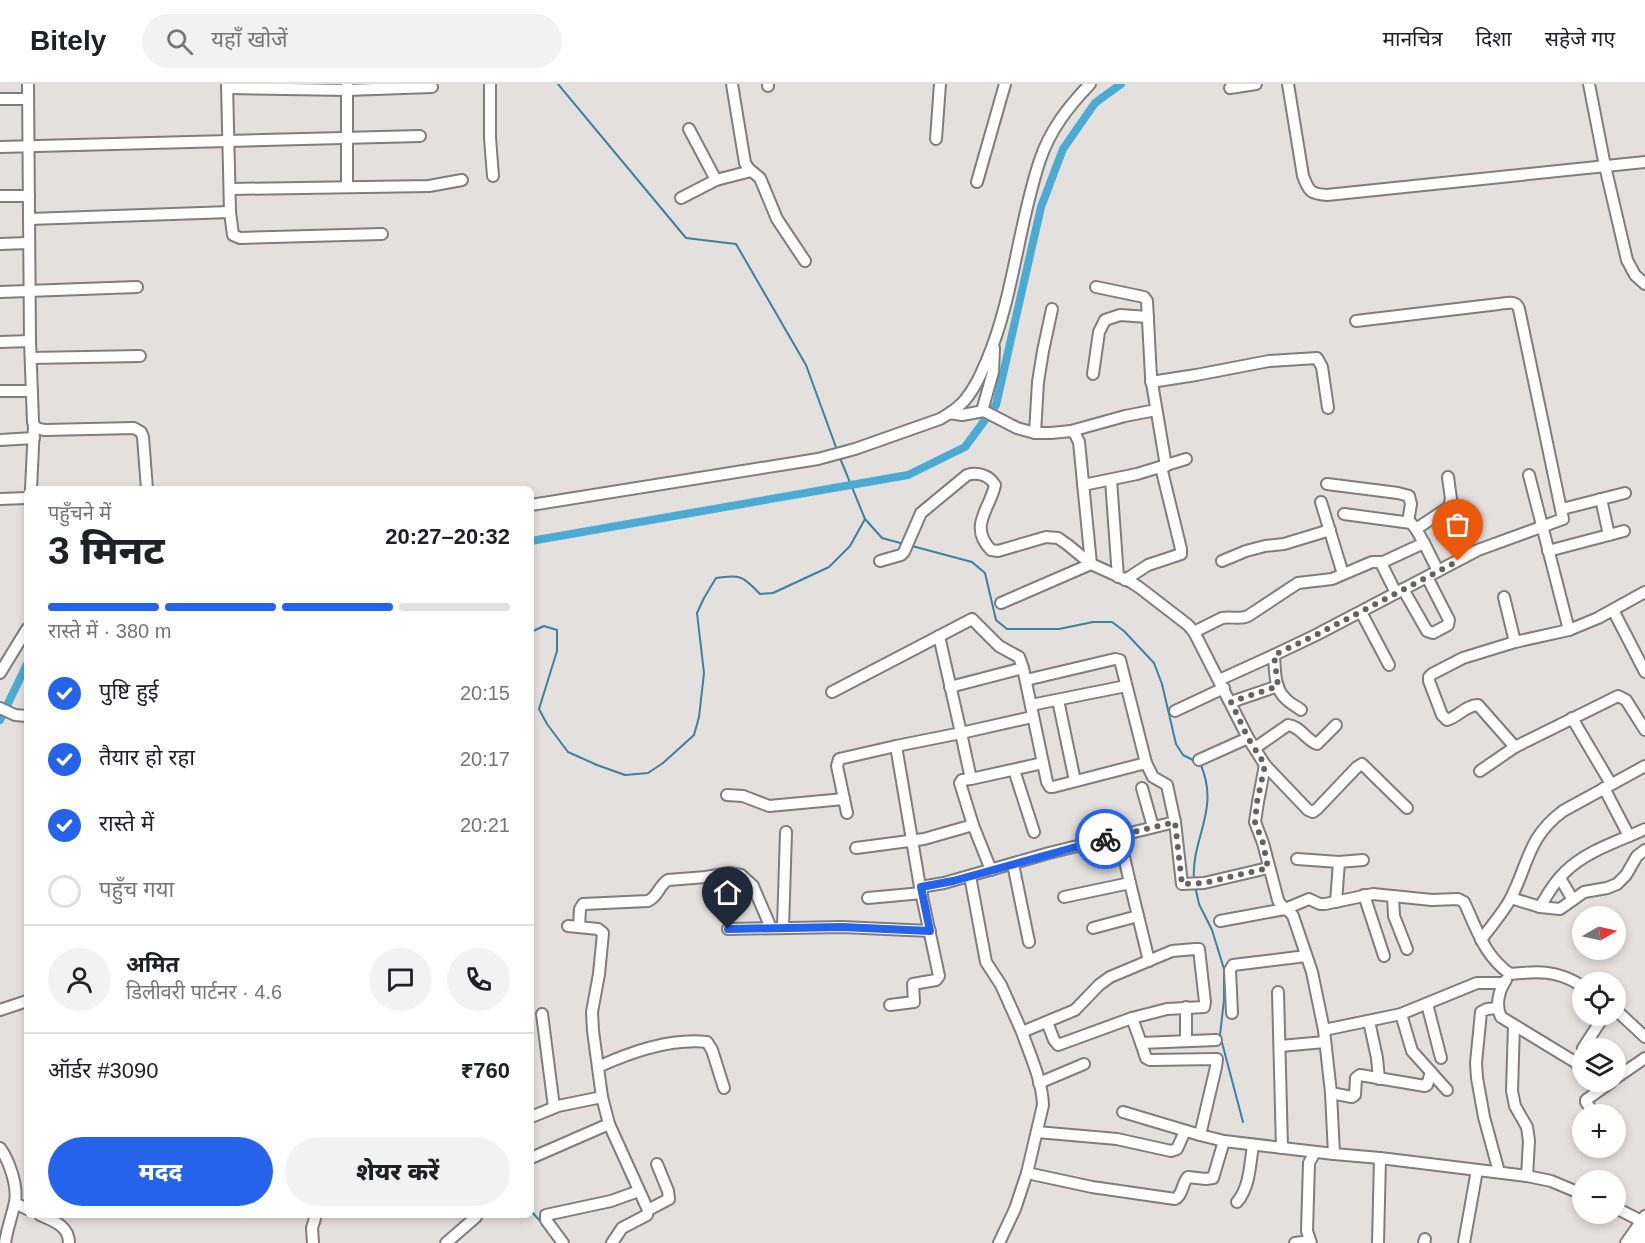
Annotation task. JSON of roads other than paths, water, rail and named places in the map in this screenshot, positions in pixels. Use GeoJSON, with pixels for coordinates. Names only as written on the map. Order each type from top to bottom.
{"type":"FeatureCollection","features":[{"type":"Feature","properties":{"kind":"highway"},"geometry":{"type":"LineString","coordinates":[[1638,1243],[1644,1224]]}},
{"type":"Feature","properties":{"kind":"street"},"geometry":{"type":"LineString","coordinates":[[28,84],[30,341],[34,426],[31,486]]}},
{"type":"Feature","properties":{"kind":"street"},"geometry":{"type":"LineString","coordinates":[[490,84],[493,176]]}},
{"type":"Feature","properties":{"kind":"street"},"geometry":{"type":"LineString","coordinates":[[732,84],[745,163],[763,182],[777,219],[805,261]]}},
{"type":"Feature","properties":{"kind":"street"},"geometry":{"type":"LineString","coordinates":[[936,139],[940,84]]}},
{"type":"Feature","properties":{"kind":"street"},"geometry":{"type":"LineString","coordinates":[[977,182],[1005,84]]}},
{"type":"Feature","properties":{"kind":"street"},"geometry":{"type":"LineString","coordinates":[[534,505],[818,459],[855,449],[940,419],[950,413],[972,391],[993,344],[1011,281],[1040,160],[1057,123],[1089,84]]}},
{"type":"Feature","properties":{"kind":"street"},"geometry":{"type":"LineString","coordinates":[[1230,88],[1256,84]]}},
{"type":"Feature","properties":{"kind":"street"},"geometry":{"type":"LineString","coordinates":[[1288,84],[1303,176],[1314,194],[1327,195],[1645,162]]}},
{"type":"Feature","properties":{"kind":"street"},"geometry":{"type":"LineString","coordinates":[[1589,84],[1627,260],[1635,275],[1645,284]]}},
{"type":"Feature","properties":{"kind":"street"},"geometry":{"type":"LineString","coordinates":[[382,234],[235,237],[231,232],[227,86],[432,87]]}},
{"type":"Feature","properties":{"kind":"street"},"geometry":{"type":"LineString","coordinates":[[347,87],[347,187]]}},
{"type":"Feature","properties":{"kind":"street"},"geometry":{"type":"LineString","coordinates":[[0,99],[28,99]]}},
{"type":"Feature","properties":{"kind":"street"},"geometry":{"type":"LineString","coordinates":[[689,129],[716,180]]}},
{"type":"Feature","properties":{"kind":"street"},"geometry":{"type":"LineString","coordinates":[[0,147],[420,136]]}},
{"type":"Feature","properties":{"kind":"street"},"geometry":{"type":"LineString","coordinates":[[681,198],[716,180],[752,171]]}},
{"type":"Feature","properties":{"kind":"street"},"geometry":{"type":"LineString","coordinates":[[230,189],[429,186],[462,180]]}},
{"type":"Feature","properties":{"kind":"street"},"geometry":{"type":"LineString","coordinates":[[0,196],[29,196]]}},
{"type":"Feature","properties":{"kind":"street"},"geometry":{"type":"LineString","coordinates":[[29,219],[230,212]]}},
{"type":"Feature","properties":{"kind":"street"},"geometry":{"type":"LineString","coordinates":[[0,244],[29,243]]}},
{"type":"Feature","properties":{"kind":"street"},"geometry":{"type":"LineString","coordinates":[[1096,286],[1144,297],[1148,305],[1151,382],[1163,467],[1181,549],[1181,554],[1148,565],[1122,578]]}},
{"type":"Feature","properties":{"kind":"street"},"geometry":{"type":"LineString","coordinates":[[0,292],[137,287]]}},
{"type":"Feature","properties":{"kind":"street"},"geometry":{"type":"LineString","coordinates":[[1175,711],[1274,655],[1478,550],[1563,519],[1519,309],[1516,304],[1506,303],[1356,321]]}},
{"type":"Feature","properties":{"kind":"street"},"geometry":{"type":"LineString","coordinates":[[1035,433],[1042,351],[1052,309]]}},
{"type":"Feature","properties":{"kind":"street"},"geometry":{"type":"LineString","coordinates":[[1093,374],[1099,332],[1105,320],[1120,315],[1148,317]]}},
{"type":"Feature","properties":{"kind":"street"},"geometry":{"type":"LineString","coordinates":[[0,342],[30,341]]}},
{"type":"Feature","properties":{"kind":"street"},"geometry":{"type":"LineString","coordinates":[[984,411],[993,372],[993,344]]}},
{"type":"Feature","properties":{"kind":"street"},"geometry":{"type":"LineString","coordinates":[[31,358],[140,356]]}},
{"type":"Feature","properties":{"kind":"street"},"geometry":{"type":"LineString","coordinates":[[1151,382],[1269,361],[1317,358],[1321,362],[1328,408]]}},
{"type":"Feature","properties":{"kind":"street"},"geometry":{"type":"LineString","coordinates":[[0,391],[32,391]]}},
{"type":"Feature","properties":{"kind":"street"},"geometry":{"type":"LineString","coordinates":[[950,413],[962,415],[984,411],[1017,428],[1051,434],[1156,410]]}},
{"type":"Feature","properties":{"kind":"street"},"geometry":{"type":"LineString","coordinates":[[34,426],[45,430],[138,429],[143,437],[147,486]]}},
{"type":"Feature","properties":{"kind":"street"},"geometry":{"type":"LineString","coordinates":[[1071,431],[1077,436],[1080,449],[1091,564]]}},
{"type":"Feature","properties":{"kind":"street"},"geometry":{"type":"LineString","coordinates":[[0,440],[34,438]]}},
{"type":"Feature","properties":{"kind":"street"},"geometry":{"type":"LineString","coordinates":[[1083,486],[1163,467],[1186,459]]}},
{"type":"Feature","properties":{"kind":"street"},"geometry":{"type":"LineString","coordinates":[[880,561],[901,555],[916,521],[926,508],[963,478],[977,474],[990,479],[995,484],[981,523],[981,535],[991,550],[1046,537],[1062,540],[1091,564],[1140,588],[1188,625],[1194,632],[1248,738],[1265,765],[1308,810],[1313,812],[1317,809],[1362,764],[1407,808]]}},
{"type":"Feature","properties":{"kind":"street"},"geometry":{"type":"LineString","coordinates":[[1529,475],[1569,630]]}},
{"type":"Feature","properties":{"kind":"street"},"geometry":{"type":"LineString","coordinates":[[1344,514],[1412,525],[1449,507],[1451,499],[1448,477]]}},
{"type":"Feature","properties":{"kind":"street"},"geometry":{"type":"LineString","coordinates":[[1112,480],[1122,578]]}},
{"type":"Feature","properties":{"kind":"street"},"geometry":{"type":"LineString","coordinates":[[1327,484],[1408,496],[1411,504],[1412,525],[1438,571]]}},
{"type":"Feature","properties":{"kind":"street"},"geometry":{"type":"LineString","coordinates":[[1562,509],[1625,493]]}},
{"type":"Feature","properties":{"kind":"street"},"geometry":{"type":"LineString","coordinates":[[0,499],[24,498]]}},
{"type":"Feature","properties":{"kind":"street"},"geometry":{"type":"LineString","coordinates":[[1601,499],[1609,535]]}},
{"type":"Feature","properties":{"kind":"street"},"geometry":{"type":"LineString","coordinates":[[1321,502],[1343,574]]}},
{"type":"Feature","properties":{"kind":"street"},"geometry":{"type":"LineString","coordinates":[[1222,561],[1246,551],[1284,544],[1330,530]]}},
{"type":"Feature","properties":{"kind":"street"},"geometry":{"type":"LineString","coordinates":[[1548,551],[1624,531]]}},
{"type":"Feature","properties":{"kind":"street"},"geometry":{"type":"LineString","coordinates":[[1194,632],[1227,616],[1242,618],[1248,616],[1298,583],[1329,580],[1372,562],[1381,563],[1424,543]]}},
{"type":"Feature","properties":{"kind":"street"},"geometry":{"type":"LineString","coordinates":[[1381,563],[1427,631],[1432,633],[1445,627],[1449,620],[1427,577]]}},
{"type":"Feature","properties":{"kind":"street"},"geometry":{"type":"LineString","coordinates":[[1001,603],[1091,564]]}},
{"type":"Feature","properties":{"kind":"street"},"geometry":{"type":"LineString","coordinates":[[1515,747],[1478,705],[1469,707],[1447,720],[1442,715],[1429,677],[1472,655],[1588,623],[1645,592]]}},
{"type":"Feature","properties":{"kind":"street"},"geometry":{"type":"LineString","coordinates":[[1504,597],[1515,642]]}},
{"type":"Feature","properties":{"kind":"street"},"geometry":{"type":"LineString","coordinates":[[1613,610],[1645,672]]}},
{"type":"Feature","properties":{"kind":"street"},"geometry":{"type":"LineString","coordinates":[[1361,612],[1389,665]]}},
{"type":"Feature","properties":{"kind":"street"},"geometry":{"type":"LineString","coordinates":[[832,692],[972,619],[999,646],[1016,653],[1019,657],[1050,787],[1146,763]]}},
{"type":"Feature","properties":{"kind":"street"},"geometry":{"type":"LineString","coordinates":[[0,674],[5,656],[24,633]]}},
{"type":"Feature","properties":{"kind":"street"},"geometry":{"type":"LineString","coordinates":[[939,636],[971,779]]}},
{"type":"Feature","properties":{"kind":"street"},"geometry":{"type":"LineString","coordinates":[[1274,655],[1281,693],[1301,710]]}},
{"type":"Feature","properties":{"kind":"street"},"geometry":{"type":"LineString","coordinates":[[1026,680],[1119,659],[1122,661],[1126,686],[1146,763],[1153,777],[1167,785],[1175,822],[1182,884],[1194,884],[1268,868]]}},
{"type":"Feature","properties":{"kind":"street"},"geometry":{"type":"LineString","coordinates":[[950,687],[1023,668]]}},
{"type":"Feature","properties":{"kind":"street"},"geometry":{"type":"LineString","coordinates":[[1031,705],[1126,686]]}},
{"type":"Feature","properties":{"kind":"street"},"geometry":{"type":"LineString","coordinates":[[1231,702],[1278,686]]}},
{"type":"Feature","properties":{"kind":"street"},"geometry":{"type":"LineString","coordinates":[[1480,771],[1515,747],[1618,696],[1626,700],[1645,730]]}},
{"type":"Feature","properties":{"kind":"street"},"geometry":{"type":"LineString","coordinates":[[1058,700],[1075,781]]}},
{"type":"Feature","properties":{"kind":"street"},"geometry":{"type":"LineString","coordinates":[[0,708],[15,715],[24,716]]}},
{"type":"Feature","properties":{"kind":"street"},"geometry":{"type":"LineString","coordinates":[[847,813],[837,766],[839,759],[1032,717]]}},
{"type":"Feature","properties":{"kind":"street"},"geometry":{"type":"LineString","coordinates":[[1572,718],[1608,786],[1629,836]]}},
{"type":"Feature","properties":{"kind":"street"},"geometry":{"type":"LineString","coordinates":[[1255,748],[1288,725],[1294,726],[1311,742],[1317,744],[1336,725]]}},
{"type":"Feature","properties":{"kind":"street"},"geometry":{"type":"LineString","coordinates":[[1199,760],[1248,738]]}},
{"type":"Feature","properties":{"kind":"street"},"geometry":{"type":"LineString","coordinates":[[890,1005],[914,1002],[913,984],[939,978],[896,746]]}},
{"type":"Feature","properties":{"kind":"street"},"geometry":{"type":"LineString","coordinates":[[991,870],[973,825],[960,783],[962,780],[1043,763]]}},
{"type":"Feature","properties":{"kind":"street"},"geometry":{"type":"LineString","coordinates":[[1265,765],[1255,822],[1278,900],[1293,916],[1314,983],[1324,1030],[1331,1093],[1334,1154]]}},
{"type":"Feature","properties":{"kind":"street"},"geometry":{"type":"LineString","coordinates":[[1481,940],[1510,898],[1530,849],[1552,819],[1645,766]]}},
{"type":"Feature","properties":{"kind":"street"},"geometry":{"type":"LineString","coordinates":[[1014,770],[1034,832]]}},
{"type":"Feature","properties":{"kind":"street"},"geometry":{"type":"LineString","coordinates":[[1142,788],[1153,827]]}},
{"type":"Feature","properties":{"kind":"street"},"geometry":{"type":"LineString","coordinates":[[728,795],[743,796],[769,806],[844,799]]}},
{"type":"Feature","properties":{"kind":"street"},"geometry":{"type":"LineString","coordinates":[[868,898],[921,890],[1119,835],[1175,822]]}},
{"type":"Feature","properties":{"kind":"street"},"geometry":{"type":"LineString","coordinates":[[856,848],[914,841],[973,825]]}},
{"type":"Feature","properties":{"kind":"street"},"geometry":{"type":"LineString","coordinates":[[1540,908],[1552,887],[1570,868],[1645,829]]}},
{"type":"Feature","properties":{"kind":"street"},"geometry":{"type":"LineString","coordinates":[[783,928],[786,832]]}},
{"type":"Feature","properties":{"kind":"street"},"geometry":{"type":"LineString","coordinates":[[1119,835],[1149,961]]}},
{"type":"Feature","properties":{"kind":"street"},"geometry":{"type":"LineString","coordinates":[[1510,898],[1540,908],[1560,909],[1584,892],[1617,884],[1637,856],[1645,850]]}},
{"type":"Feature","properties":{"kind":"street"},"geometry":{"type":"LineString","coordinates":[[1297,859],[1338,862],[1363,860]]}},
{"type":"Feature","properties":{"kind":"street"},"geometry":{"type":"LineString","coordinates":[[1336,902],[1338,862]]}},
{"type":"Feature","properties":{"kind":"street"},"geometry":{"type":"LineString","coordinates":[[1013,864],[1029,942]]}},
{"type":"Feature","properties":{"kind":"street"},"geometry":{"type":"LineString","coordinates":[[612,1243],[622,1228],[647,1215],[648,1210],[609,1124],[602,1097],[592,1012],[603,933],[598,929],[574,926],[580,909],[583,904],[648,901],[668,880],[729,873],[741,875],[753,886],[771,928]]}},
{"type":"Feature","properties":{"kind":"street"},"geometry":{"type":"LineString","coordinates":[[970,876],[984,956],[1022,1032],[1039,1083],[1043,1105],[1027,1173],[1015,1209],[999,1243]]}},
{"type":"Feature","properties":{"kind":"street"},"geometry":{"type":"LineString","coordinates":[[1560,878],[1573,900]]}},
{"type":"Feature","properties":{"kind":"street"},"geometry":{"type":"LineString","coordinates":[[1064,897],[1130,883]]}},
{"type":"Feature","properties":{"kind":"street"},"geometry":{"type":"LineString","coordinates":[[1220,921],[1285,909],[1306,899],[1323,904],[1373,894],[1432,900],[1462,899],[1481,940],[1507,979]]}},
{"type":"Feature","properties":{"kind":"street"},"geometry":{"type":"LineString","coordinates":[[1364,895],[1384,956]]}},
{"type":"Feature","properties":{"kind":"street"},"geometry":{"type":"LineString","coordinates":[[1393,896],[1394,916],[1407,949]]}},
{"type":"Feature","properties":{"kind":"street"},"geometry":{"type":"LineString","coordinates":[[1093,928],[1138,916]]}},
{"type":"Feature","properties":{"kind":"street"},"geometry":{"type":"LineString","coordinates":[[728,929],[842,927],[930,931]]}},
{"type":"Feature","properties":{"kind":"street"},"geometry":{"type":"LineString","coordinates":[[1022,1032],[1075,1010],[1110,977],[1172,951],[1199,950],[1205,1005],[1201,1007],[1167,1009],[1132,1018],[1058,1045],[1047,1022]]}},
{"type":"Feature","properties":{"kind":"street"},"geometry":{"type":"LineString","coordinates":[[1232,1013],[1230,970],[1233,965],[1306,956]]}},
{"type":"Feature","properties":{"kind":"street"},"geometry":{"type":"LineString","coordinates":[[1324,1030],[1401,1014],[1478,983],[1536,972],[1557,974],[1572,982]]}},
{"type":"Feature","properties":{"kind":"street"},"geometry":{"type":"LineString","coordinates":[[1507,979],[1501,988],[1498,1008],[1501,1017],[1572,1062]]}},
{"type":"Feature","properties":{"kind":"street"},"geometry":{"type":"LineString","coordinates":[[1278,992],[1282,1148]]}},
{"type":"Feature","properties":{"kind":"street"},"geometry":{"type":"LineString","coordinates":[[0,1010],[24,1002]]}},
{"type":"Feature","properties":{"kind":"street"},"geometry":{"type":"LineString","coordinates":[[1427,1004],[1441,1058]]}},
{"type":"Feature","properties":{"kind":"street"},"geometry":{"type":"LineString","coordinates":[[1186,1007],[1186,1041]]}},
{"type":"Feature","properties":{"kind":"street"},"geometry":{"type":"LineString","coordinates":[[1498,1008],[1483,1010],[1480,1015],[1476,1070],[1481,1107],[1499,1172]]}},
{"type":"Feature","properties":{"kind":"street"},"geometry":{"type":"LineString","coordinates":[[542,1014],[554,1107]]}},
{"type":"Feature","properties":{"kind":"street"},"geometry":{"type":"LineString","coordinates":[[1401,1014],[1412,1051],[1447,1090]]}},
{"type":"Feature","properties":{"kind":"street"},"geometry":{"type":"LineString","coordinates":[[1132,1018],[1146,1058],[1150,1060],[1217,1059],[1200,1135]]}},
{"type":"Feature","properties":{"kind":"street"},"geometry":{"type":"LineString","coordinates":[[1626,1019],[1645,1037]]}},
{"type":"Feature","properties":{"kind":"street"},"geometry":{"type":"LineString","coordinates":[[1369,1021],[1379,1079]]}},
{"type":"Feature","properties":{"kind":"street"},"geometry":{"type":"LineString","coordinates":[[1514,1025],[1512,1091],[1515,1106],[1527,1127],[1527,1176]]}},
{"type":"Feature","properties":{"kind":"street"},"geometry":{"type":"LineString","coordinates":[[1141,1043],[1216,1040]]}},
{"type":"Feature","properties":{"kind":"street"},"geometry":{"type":"LineString","coordinates":[[598,1066],[655,1047],[707,1042],[712,1050],[724,1088]]}},
{"type":"Feature","properties":{"kind":"street"},"geometry":{"type":"LineString","coordinates":[[1280,1046],[1325,1042]]}},
{"type":"Feature","properties":{"kind":"street"},"geometry":{"type":"LineString","coordinates":[[1626,1071],[1645,1058]]}},
{"type":"Feature","properties":{"kind":"street"},"geometry":{"type":"LineString","coordinates":[[1039,1083],[1084,1064]]}},
{"type":"Feature","properties":{"kind":"street"},"geometry":{"type":"LineString","coordinates":[[1331,1093],[1352,1097],[1355,1095],[1358,1076],[1425,1086],[1431,1072]]}},
{"type":"Feature","properties":{"kind":"street"},"geometry":{"type":"LineString","coordinates":[[534,1116],[554,1107],[602,1097]]}},
{"type":"Feature","properties":{"kind":"street"},"geometry":{"type":"LineString","coordinates":[[1124,1112],[1224,1141],[1499,1172],[1551,1181],[1572,1190]]}},
{"type":"Feature","properties":{"kind":"street"},"geometry":{"type":"LineString","coordinates":[[534,1157],[609,1124]]}},
{"type":"Feature","properties":{"kind":"street"},"geometry":{"type":"LineString","coordinates":[[1037,1132],[1117,1138],[1171,1151],[1178,1149],[1185,1131]]}},
{"type":"Feature","properties":{"kind":"street"},"geometry":{"type":"LineString","coordinates":[[1027,1173],[1092,1187],[1175,1199],[1180,1195],[1184,1182],[1188,1178],[1213,1178],[1224,1141]]}},
{"type":"Feature","properties":{"kind":"street"},"geometry":{"type":"LineString","coordinates":[[1237,1202],[1242,1197],[1245,1188],[1248,1144]]}},
{"type":"Feature","properties":{"kind":"street"},"geometry":{"type":"LineString","coordinates":[[0,1148],[11,1169],[16,1195],[5,1243]]}},
{"type":"Feature","properties":{"kind":"street"},"geometry":{"type":"LineString","coordinates":[[1295,1243],[1310,1242],[1307,1231],[1309,1163],[1315,1152]]}},
{"type":"Feature","properties":{"kind":"street"},"geometry":{"type":"LineString","coordinates":[[1378,1243],[1380,1158]]}},
{"type":"Feature","properties":{"kind":"street"},"geometry":{"type":"LineString","coordinates":[[648,1210],[669,1199],[657,1164]]}},
{"type":"Feature","properties":{"kind":"street"},"geometry":{"type":"LineString","coordinates":[[1464,1243],[1477,1170]]}},
{"type":"Feature","properties":{"kind":"street"},"geometry":{"type":"LineString","coordinates":[[563,1243],[546,1220],[546,1215],[611,1201],[639,1191]]}},
{"type":"Feature","properties":{"kind":"street"},"geometry":{"type":"LineString","coordinates":[[15,1203],[24,1208]]}},
{"type":"Feature","properties":{"kind":"street"},"geometry":{"type":"LineString","coordinates":[[1626,1214],[1644,1224],[1626,1243]]}},
{"type":"Feature","properties":{"kind":"street"},"geometry":{"type":"LineString","coordinates":[[47,1218],[62,1225],[69,1237],[69,1243]]}},
{"type":"Feature","properties":{"kind":"street"},"geometry":{"type":"LineString","coordinates":[[313,1243],[314,1218]]}},
{"type":"Feature","properties":{"kind":"street"},"geometry":{"type":"LineString","coordinates":[[446,1243],[475,1218]]}},
{"type":"Feature","properties":{"kind":"waterway"},"geometry":{"type":"LineString","coordinates":[[558,84],[686,238],[736,244],[806,365],[837,450]]}},
{"type":"Feature","properties":{"kind":"waterway"},"geometry":{"type":"LineString","coordinates":[[534,540],[908,475],[965,447],[996,405],[1041,207],[1063,149],[1095,103],[1121,84]]}},
{"type":"Feature","properties":{"kind":"waterway"},"geometry":{"type":"LineString","coordinates":[[840,458],[865,519],[882,538],[904,544]]}},
{"type":"Feature","properties":{"kind":"waterway"},"geometry":{"type":"LineString","coordinates":[[534,631],[544,626],[557,630],[557,651],[539,709],[568,752],[625,775],[648,773],[663,763],[694,735],[699,717],[704,673],[697,613],[716,578],[731,576],[741,578],[760,594],[773,593],[829,567],[850,546],[865,519]]}},
{"type":"Feature","properties":{"kind":"waterway"},"geometry":{"type":"LineString","coordinates":[[912,546],[972,562],[985,573],[996,620],[1007,629],[1059,629],[1093,622],[1112,622],[1124,631],[1154,663],[1162,684],[1176,744],[1183,755],[1195,761]]}},
{"type":"Feature","properties":{"kind":"waterway"},"geometry":{"type":"LineString","coordinates":[[0,720],[24,670]]}},
{"type":"Feature","properties":{"kind":"waterway"},"geometry":{"type":"LineString","coordinates":[[1194,880],[1194,865],[1208,795],[1200,763]]}},
{"type":"Feature","properties":{"kind":"waterway"},"geometry":{"type":"LineString","coordinates":[[1195,886],[1199,904],[1212,930],[1224,969],[1224,1000],[1220,1035],[1243,1122]]}},
{"type":"Feature","properties":{"kind":"waterway"},"geometry":{"type":"LineString","coordinates":[[534,1214],[542,1223]]}}]}
